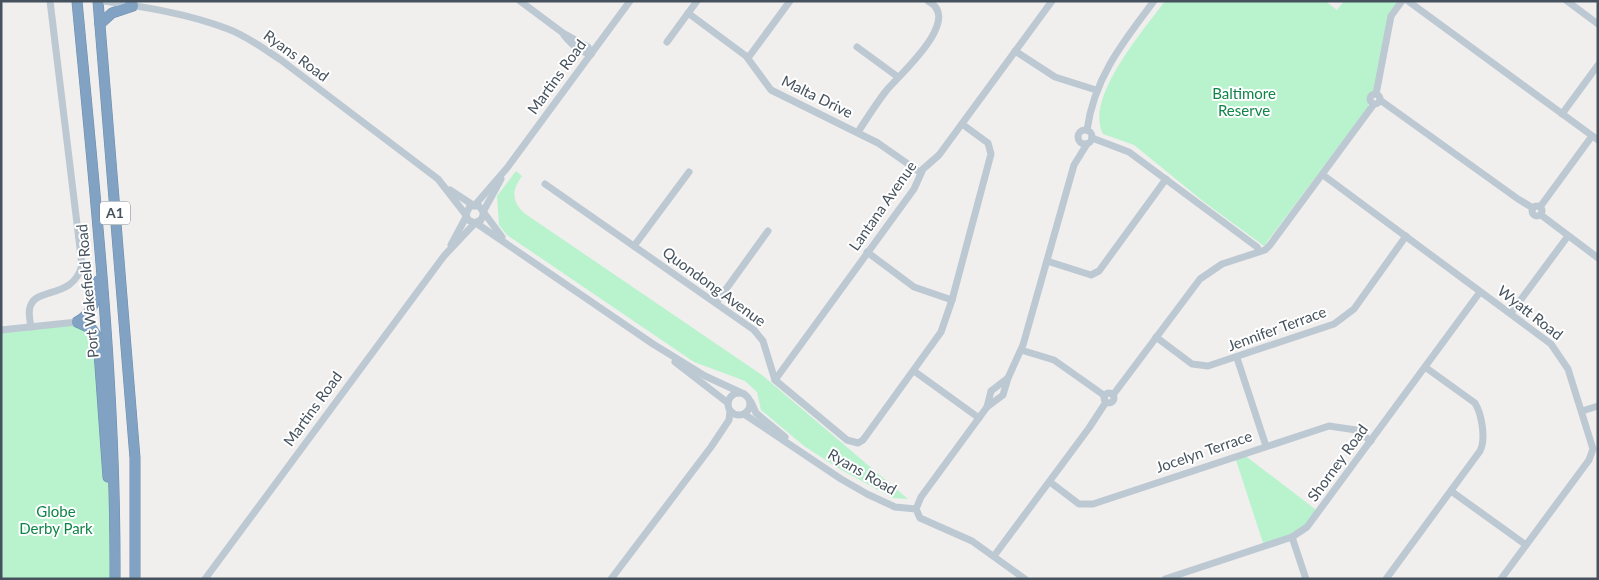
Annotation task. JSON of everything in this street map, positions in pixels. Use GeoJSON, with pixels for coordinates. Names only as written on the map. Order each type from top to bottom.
{"type":"FeatureCollection","features":[{"type":"Feature","properties":{"kind":"highway","name":"Port Wakefield Road"},"geometry":{"type":"LineString","coordinates":[[77,1],[100,251],[114,441],[115,579]]}},
{"type":"Feature","properties":{"kind":"highway","name":"A1"},"geometry":{"type":"LineString","coordinates":[[98,1],[135,458],[135,579]]}},
{"type":"Feature","properties":{"kind":"highway"},"geometry":{"type":"LineString","coordinates":[[100,24],[112,13],[131,4]]}},
{"type":"Feature","properties":{"kind":"highway"},"geometry":{"type":"LineString","coordinates":[[77,322],[85,317],[95,304],[100,251]]}},
{"type":"Feature","properties":{"kind":"highway"},"geometry":{"type":"LineString","coordinates":[[77,322],[92,329],[98,338],[106,421],[111,529],[115,548]]}},
{"type":"Feature","properties":{"kind":"street","name":"Port Wakefield Road"},"geometry":{"type":"LineString","coordinates":[[31,327],[29,310],[31,304],[42,296],[73,283],[78,278],[82,265],[50,1]]}},
{"type":"Feature","properties":{"kind":"street","name":"Ryans Road"},"geometry":{"type":"LineString","coordinates":[[104,1],[131,4],[194,18],[228,29],[258,44],[438,179],[446,187],[466,216]]}},
{"type":"Feature","properties":{"kind":"street"},"geometry":{"type":"LineString","coordinates":[[520,1],[563,33],[586,46],[591,54]]}},
{"type":"Feature","properties":{"kind":"street","name":"Martins Road"},"geometry":{"type":"LineString","coordinates":[[474,205],[507,168],[630,1]]}},
{"type":"Feature","properties":{"kind":"street"},"geometry":{"type":"LineString","coordinates":[[667,42],[697,1]]}},
{"type":"Feature","properties":{"kind":"street"},"geometry":{"type":"LineString","coordinates":[[748,58],[790,1]]}},
{"type":"Feature","properties":{"kind":"street"},"geometry":{"type":"LineString","coordinates":[[858,132],[898,77],[934,37],[938,13],[934,5],[928,1]]}},
{"type":"Feature","properties":{"kind":"street","name":"Lantana Avenue"},"geometry":{"type":"LineString","coordinates":[[774,380],[914,190],[921,173],[939,155],[1052,1]]}},
{"type":"Feature","properties":{"kind":"street"},"geometry":{"type":"LineString","coordinates":[[1088,130],[1096,90],[1114,55],[1154,1]]}},
{"type":"Feature","properties":{"kind":"street"},"geometry":{"type":"LineString","coordinates":[[994,556],[1050,482],[1108,398],[1200,279],[1222,264],[1270,246],[1323,175],[1377,99],[1391,16],[1402,1]]}},
{"type":"Feature","properties":{"kind":"street"},"geometry":{"type":"LineString","coordinates":[[1408,1],[1595,138],[1538,210]]}},
{"type":"Feature","properties":{"kind":"street"},"geometry":{"type":"LineString","coordinates":[[1567,1],[1598,24]]}},
{"type":"Feature","properties":{"kind":"street","name":"Malta Drive"},"geometry":{"type":"LineString","coordinates":[[688,13],[748,58],[771,90],[878,143],[921,173]]}},
{"type":"Feature","properties":{"kind":"street"},"geometry":{"type":"LineString","coordinates":[[857,46],[898,77]]}},
{"type":"Feature","properties":{"kind":"street"},"geometry":{"type":"LineString","coordinates":[[1015,51],[1055,77],[1096,90]]}},
{"type":"Feature","properties":{"kind":"street"},"geometry":{"type":"LineString","coordinates":[[1562,114],[1598,65]]}},
{"type":"Feature","properties":{"kind":"street"},"geometry":{"type":"LineString","coordinates":[[1377,99],[1518,199],[1538,210],[1568,236],[1598,258]]}},
{"type":"Feature","properties":{"kind":"street"},"geometry":{"type":"LineString","coordinates":[[774,380],[847,440],[855,443],[863,440],[941,332],[952,300],[991,154],[988,143],[962,124]]}},
{"type":"Feature","properties":{"kind":"street"},"geometry":{"type":"LineString","coordinates":[[916,510],[921,497],[987,407],[1003,395],[1008,378],[1021,350],[1078,155],[1092,134],[1088,130]]}},
{"type":"Feature","properties":{"kind":"street"},"geometry":{"type":"LineString","coordinates":[[1088,130],[1079,132],[1077,137],[1086,142],[1129,152],[1257,247],[1259,251]]}},
{"type":"Feature","properties":{"kind":"street","name":"Martins Road"},"geometry":{"type":"LineString","coordinates":[[483,212],[507,168]]}},
{"type":"Feature","properties":{"kind":"street"},"geometry":{"type":"LineString","coordinates":[[634,246],[689,172]]}},
{"type":"Feature","properties":{"kind":"street","name":"Wyatt Road"},"geometry":{"type":"LineString","coordinates":[[1323,175],[1554,346],[1568,370],[1593,444],[1592,454],[1501,579]]}},
{"type":"Feature","properties":{"kind":"street"},"geometry":{"type":"LineString","coordinates":[[1047,260],[1091,275],[1099,272],[1166,180]]}},
{"type":"Feature","properties":{"kind":"street","name":"Quondong Avenue"},"geometry":{"type":"LineString","coordinates":[[545,184],[716,303],[759,336],[765,347],[774,380]]}},
{"type":"Feature","properties":{"kind":"street","name":"Ryans Road"},"geometry":{"type":"LineString","coordinates":[[446,187],[474,205]]}},
{"type":"Feature","properties":{"kind":"street"},"geometry":{"type":"LineString","coordinates":[[505,241],[480,206],[468,207],[466,216],[470,222],[475,223],[505,241],[653,344],[705,376],[744,394],[750,402],[750,409],[711,447]]}},
{"type":"Feature","properties":{"kind":"street"},"geometry":{"type":"LineString","coordinates":[[475,223],[482,219],[483,212]]}},
{"type":"Feature","properties":{"kind":"street","name":"Martins Road"},"geometry":{"type":"LineString","coordinates":[[444,256],[466,216]]}},
{"type":"Feature","properties":{"kind":"street","name":"Martins Road"},"geometry":{"type":"LineString","coordinates":[[205,579],[444,256],[475,223]]}},
{"type":"Feature","properties":{"kind":"street"},"geometry":{"type":"LineString","coordinates":[[716,303],[768,231]]}},
{"type":"Feature","properties":{"kind":"street","name":"Jennifer Terrace"},"geometry":{"type":"LineString","coordinates":[[1156,337],[1196,365],[1215,366],[1324,328],[1340,320],[1354,309],[1406,236]]}},
{"type":"Feature","properties":{"kind":"street"},"geometry":{"type":"LineString","coordinates":[[1511,313],[1568,236]]}},
{"type":"Feature","properties":{"kind":"street"},"geometry":{"type":"LineString","coordinates":[[867,252],[914,287],[952,300]]}},
{"type":"Feature","properties":{"kind":"street","name":"Shorney Road"},"geometry":{"type":"LineString","coordinates":[[1165,579],[1292,537],[1307,527],[1426,368],[1480,292]]}},
{"type":"Feature","properties":{"kind":"street"},"geometry":{"type":"LineString","coordinates":[[1,330],[77,322]]}},
{"type":"Feature","properties":{"kind":"street"},"geometry":{"type":"LineString","coordinates":[[653,344],[729,407],[742,415]]}},
{"type":"Feature","properties":{"kind":"street"},"geometry":{"type":"LineString","coordinates":[[1021,350],[1054,360],[1108,398]]}},
{"type":"Feature","properties":{"kind":"street"},"geometry":{"type":"LineString","coordinates":[[1237,358],[1266,446]]}},
{"type":"Feature","properties":{"kind":"street"},"geometry":{"type":"LineString","coordinates":[[1386,579],[1482,448],[1483,436],[1478,411],[1472,399],[1426,368]]}},
{"type":"Feature","properties":{"kind":"street"},"geometry":{"type":"LineString","coordinates":[[914,370],[979,418]]}},
{"type":"Feature","properties":{"kind":"street"},"geometry":{"type":"LineString","coordinates":[[987,407],[991,392],[1008,378]]}},
{"type":"Feature","properties":{"kind":"street"},"geometry":{"type":"LineString","coordinates":[[611,579],[711,447],[729,420],[729,407],[734,394],[744,394]]}},
{"type":"Feature","properties":{"kind":"street","name":"Ryans Road"},"geometry":{"type":"LineString","coordinates":[[750,402],[756,413],[812,459]]}},
{"type":"Feature","properties":{"kind":"street"},"geometry":{"type":"LineString","coordinates":[[1582,411],[1598,406]]}},
{"type":"Feature","properties":{"kind":"street","name":"Ryans Road"},"geometry":{"type":"LineString","coordinates":[[742,415],[841,479],[895,508],[916,510],[920,518],[960,534],[1025,579]]}},
{"type":"Feature","properties":{"kind":"street","name":"Jocelyn Terrace"},"geometry":{"type":"LineString","coordinates":[[1050,482],[1079,504],[1093,504],[1329,426],[1356,430],[1371,441]]}},
{"type":"Feature","properties":{"kind":"street"},"geometry":{"type":"LineString","coordinates":[[1451,491],[1526,545]]}},
{"type":"Feature","properties":{"kind":"street"},"geometry":{"type":"LineString","coordinates":[[1292,537],[1306,579]]}},
{"type":"Feature","properties":{"kind":"green space","name":"Baltimore Reserve"},"geometry":{"type":"Polygon","coordinates":[[[1165,1],[1325,1],[1337,10],[1344,1],[1398,1],[1374,89],[1368,97],[1368,107],[1264,246],[1204,202],[1134,145],[1103,134],[1099,119],[1102,102],[1109,84],[1131,46],[1165,1]]]}},
{"type":"Feature","properties":{"kind":"green space"},"geometry":{"type":"Polygon","coordinates":[[[516,171],[522,176],[516,186],[514,195],[517,204],[524,213],[762,375],[908,499],[893,498],[838,468],[804,446],[761,410],[757,392],[745,381],[694,362],[507,235],[499,225],[497,196],[516,171]]]}},
{"type":"Feature","properties":{"kind":"green space","name":"Globe Derby Park"},"geometry":{"type":"Polygon","coordinates":[[[77,322],[92,329],[106,421],[115,579],[1,579],[1,330],[77,322]]]}},
{"type":"Feature","properties":{"kind":"green space"},"geometry":{"type":"Polygon","coordinates":[[[1243,454],[1319,512],[1307,527],[1264,546],[1235,457],[1243,454]]]}}]}
